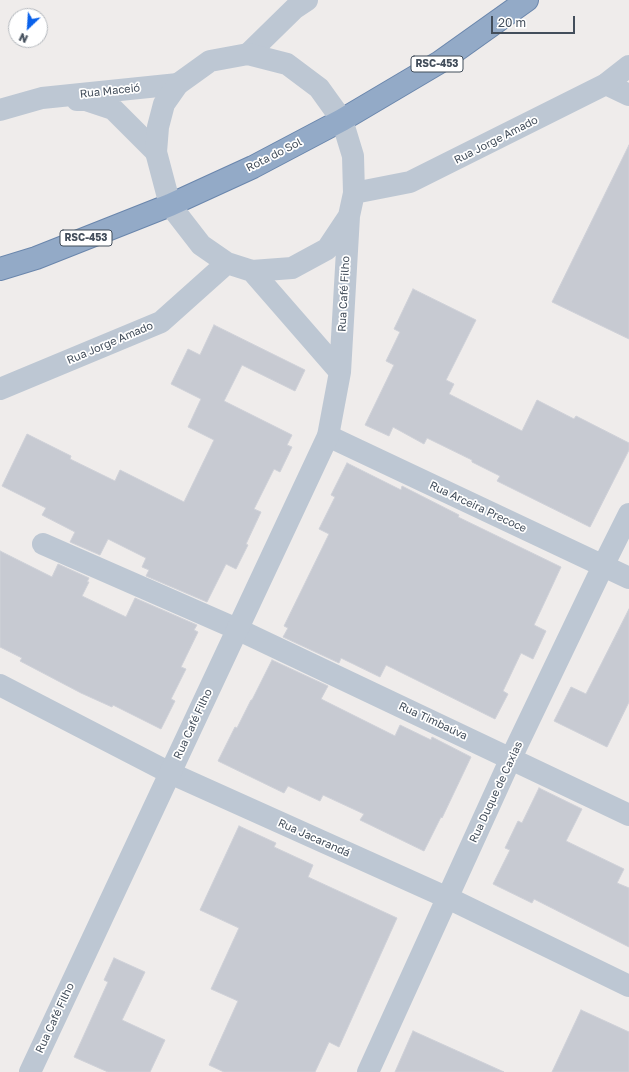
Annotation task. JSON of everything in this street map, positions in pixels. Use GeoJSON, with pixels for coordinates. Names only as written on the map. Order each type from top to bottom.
{"type":"FeatureCollection","features":[{"type":"Feature","properties":{"kind":"highway","name":"Rota do Sol"},"geometry":{"type":"LineString","coordinates":[[0,269],[36,258],[170,205],[253,167],[342,120],[440,62],[527,0]]}},
{"type":"Feature","properties":{"kind":"street"},"geometry":{"type":"LineString","coordinates":[[248,54],[295,8],[307,0]]}},
{"type":"Feature","properties":{"kind":"street"},"geometry":{"type":"LineString","coordinates":[[248,54],[287,64],[319,88],[342,120],[353,156],[354,193],[349,216],[327,249],[292,268],[252,271],[227,263],[201,245],[170,205],[156,152],[158,127],[164,104],[178,84],[210,61],[248,54]]}},
{"type":"Feature","properties":{"kind":"street","name":"Rua Jorge Amado"},"geometry":{"type":"LineString","coordinates":[[354,193],[410,182],[606,84],[629,66]]}},
{"type":"Feature","properties":{"kind":"street","name":"Rua Maceió"},"geometry":{"type":"LineString","coordinates":[[0,110],[42,98],[178,84]]}},
{"type":"Feature","properties":{"kind":"street"},"geometry":{"type":"LineString","coordinates":[[606,84],[629,95]]}},
{"type":"Feature","properties":{"kind":"street","name":"Rua Maceió"},"geometry":{"type":"LineString","coordinates":[[42,98],[86,100],[113,109],[156,152]]}},
{"type":"Feature","properties":{"kind":"street","name":"Rua Café Filho"},"geometry":{"type":"LineString","coordinates":[[30,1072],[328,436],[340,372],[349,216]]}},
{"type":"Feature","properties":{"kind":"street","name":"Rua Jorge Amado"},"geometry":{"type":"LineString","coordinates":[[0,389],[161,322],[227,263]]}},
{"type":"Feature","properties":{"kind":"street"},"geometry":{"type":"LineString","coordinates":[[252,271],[340,372]]}},
{"type":"Feature","properties":{"kind":"street","name":"Rua Arceira Precoce"},"geometry":{"type":"LineString","coordinates":[[328,436],[629,578]]}},
{"type":"Feature","properties":{"kind":"street","name":"Rua Duque de Caxias"},"geometry":{"type":"LineString","coordinates":[[368,1072],[511,758],[629,514]]}},
{"type":"Feature","properties":{"kind":"street","name":"Rua Timbaúva"},"geometry":{"type":"LineString","coordinates":[[43,544],[237,629],[629,815]]}},
{"type":"Feature","properties":{"kind":"street","name":"Rua Jacarandá"},"geometry":{"type":"LineString","coordinates":[[0,685],[170,773],[448,898],[629,986]]}},
{"type":"Feature","properties":{"kind":"building"},"geometry":{"type":"Polygon","coordinates":[[[629,145],[629,339],[552,302],[629,145]]]}},
{"type":"Feature","properties":{"kind":"building"},"geometry":{"type":"Polygon","coordinates":[[[413,289],[476,320],[446,380],[454,384],[449,394],[522,431],[537,400],[574,419],[576,416],[629,443],[629,450],[590,527],[497,481],[500,476],[472,462],[472,460],[427,438],[424,444],[393,427],[389,436],[365,425],[394,365],[386,361],[400,332],[394,329],[413,289]]]}},
{"type":"Feature","properties":{"kind":"building"},"geometry":{"type":"Polygon","coordinates":[[[214,325],[305,370],[295,391],[242,365],[224,401],[292,435],[287,445],[292,447],[280,472],[274,469],[254,509],[261,512],[246,544],[248,545],[236,569],[226,564],[207,602],[146,576],[149,570],[142,567],[146,558],[108,539],[100,555],[70,542],[75,532],[42,515],[46,508],[2,486],[27,434],[71,456],[70,459],[115,481],[120,470],[184,502],[214,440],[188,427],[201,399],[171,384],[188,349],[200,355],[214,325]]]}},
{"type":"Feature","properties":{"kind":"building"},"geometry":{"type":"Polygon","coordinates":[[[347,463],[401,490],[402,486],[459,515],[458,517],[561,567],[534,625],[546,631],[533,659],[521,653],[503,691],[508,694],[495,719],[386,665],[380,677],[341,658],[339,663],[283,637],[288,628],[284,626],[329,534],[319,529],[335,497],[331,495],[347,463]]]}},
{"type":"Feature","properties":{"kind":"building"},"geometry":{"type":"Polygon","coordinates":[[[0,551],[52,577],[58,564],[89,578],[87,582],[89,582],[82,596],[126,617],[135,598],[197,625],[194,630],[198,632],[181,667],[186,669],[171,699],[175,701],[161,729],[113,705],[112,707],[81,693],[20,661],[22,658],[0,647],[0,551]]]}},
{"type":"Feature","properties":{"kind":"building"},"geometry":{"type":"Polygon","coordinates":[[[629,609],[629,702],[607,747],[554,721],[571,687],[586,694],[629,609]]]}},
{"type":"Feature","properties":{"kind":"building"},"geometry":{"type":"Polygon","coordinates":[[[272,660],[328,686],[321,699],[395,736],[400,725],[431,740],[432,737],[471,757],[442,818],[441,817],[424,851],[360,820],[364,814],[323,795],[320,801],[288,786],[284,793],[218,761],[235,727],[237,728],[252,700],[272,660]]]}},
{"type":"Feature","properties":{"kind":"building"},"geometry":{"type":"Polygon","coordinates":[[[539,788],[582,809],[566,841],[624,869],[617,883],[629,888],[629,947],[534,899],[532,903],[493,884],[510,850],[505,848],[518,821],[522,823],[539,788]]]}},
{"type":"Feature","properties":{"kind":"building"},"geometry":{"type":"Polygon","coordinates":[[[239,826],[276,843],[274,847],[313,865],[308,877],[397,918],[339,1047],[329,1042],[315,1072],[224,1072],[209,1065],[238,1001],[211,989],[239,928],[200,910],[239,826]]]}},
{"type":"Feature","properties":{"kind":"building"},"geometry":{"type":"Polygon","coordinates":[[[114,958],[145,972],[122,1020],[165,1040],[150,1072],[108,1072],[74,1057],[108,982],[104,980],[114,958]]]}},
{"type":"Feature","properties":{"kind":"building"},"geometry":{"type":"Polygon","coordinates":[[[581,1010],[629,1032],[629,1072],[552,1072],[581,1010]]]}},
{"type":"Feature","properties":{"kind":"building"},"geometry":{"type":"Polygon","coordinates":[[[413,1031],[504,1072],[395,1072],[413,1031]]]}}]}
